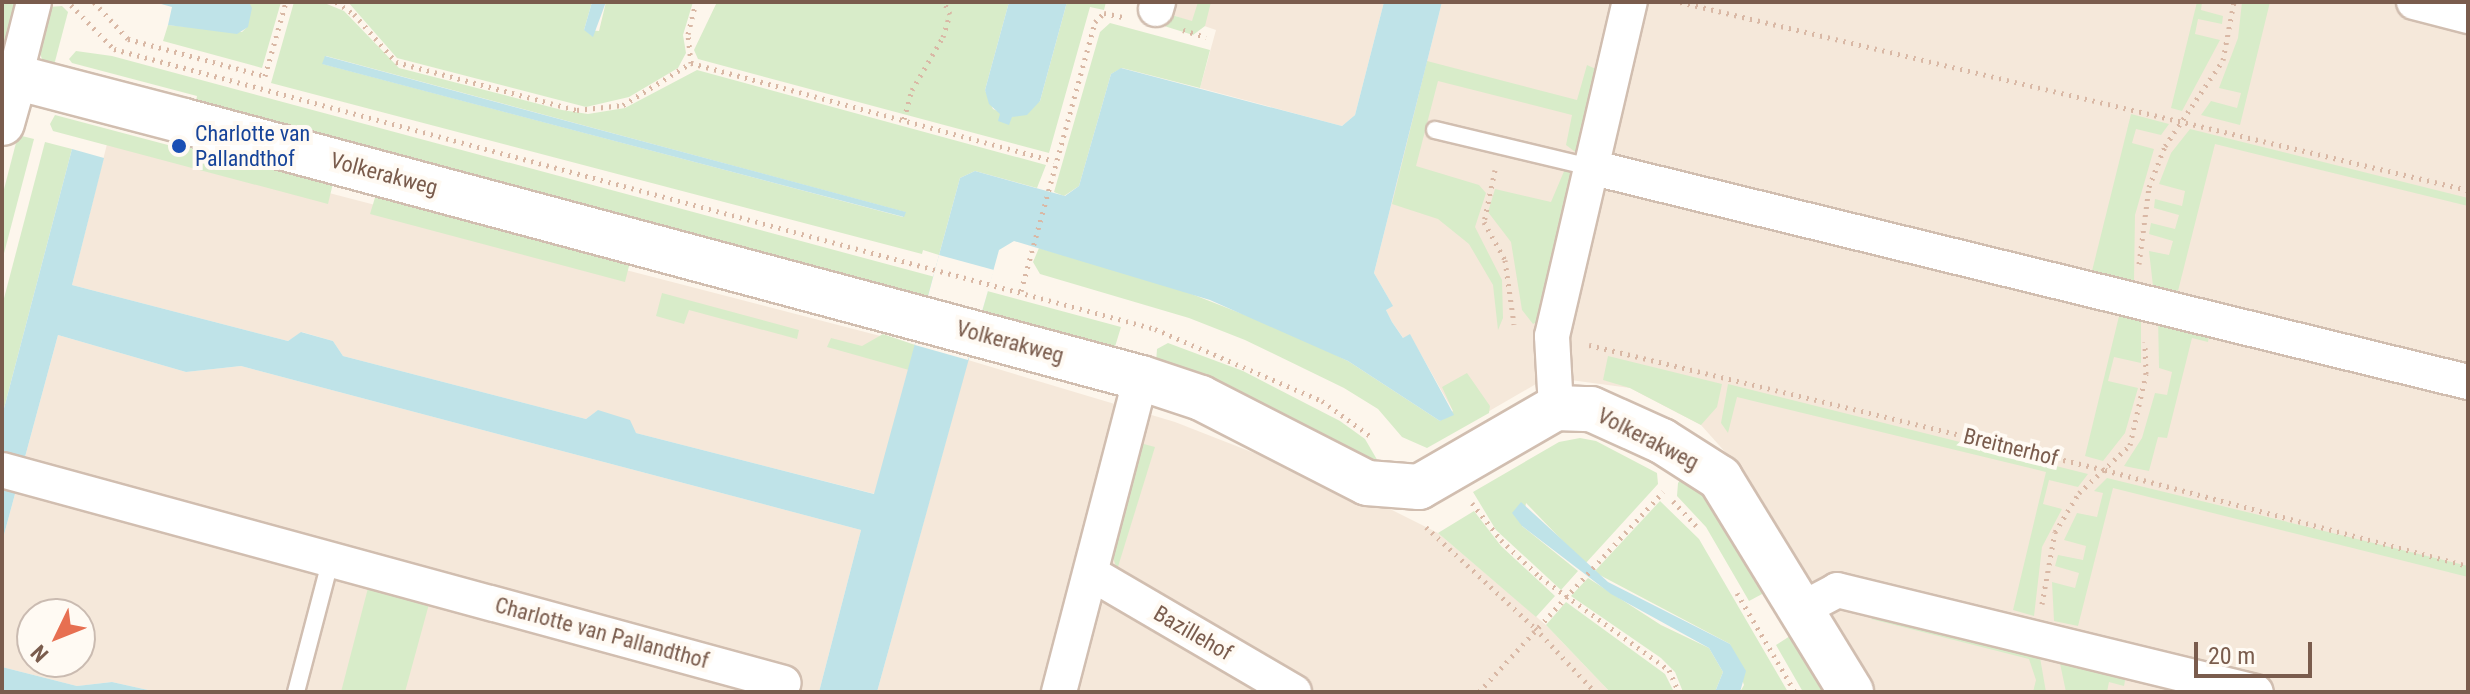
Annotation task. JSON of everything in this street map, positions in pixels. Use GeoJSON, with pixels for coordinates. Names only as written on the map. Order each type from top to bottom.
{"type":"FeatureCollection","features":[{"type":"Feature","properties":{"kind":"street"},"geometry":{"type":"LineString","coordinates":[[2,123],[34,2]]}},
{"type":"Feature","properties":{"kind":"street"},"geometry":{"type":"LineString","coordinates":[[1419,487],[1556,408],[1552,336],[1630,2]]}},
{"type":"Feature","properties":{"kind":"street"},"geometry":{"type":"LineString","coordinates":[[2414,2],[2468,16]]}},
{"type":"Feature","properties":{"kind":"street","name":"Volkerakweg"},"geometry":{"type":"LineString","coordinates":[[15,77],[1141,378],[1201,398],[1367,483],[1419,487]]}},
{"type":"Feature","properties":{"kind":"street"},"geometry":{"type":"LineString","coordinates":[[1590,167],[2468,382]]}},
{"type":"Feature","properties":{"kind":"street"},"geometry":{"type":"LineString","coordinates":[[1059,692],[1141,378]]}},
{"type":"Feature","properties":{"kind":"street","name":"Volkerakweg"},"geometry":{"type":"LineString","coordinates":[[1556,408],[1591,409],[1621,421],[1720,478],[1851,692]]}},
{"type":"Feature","properties":{"kind":"street","name":"Charlotte van Pallandthof"},"geometry":{"type":"LineString","coordinates":[[14,474],[784,683]]}},
{"type":"Feature","properties":{"kind":"street","name":"Bazillehof"},"geometry":{"type":"LineString","coordinates":[[1092,574],[1294,692]]}},
{"type":"Feature","properties":{"kind":"street"},"geometry":{"type":"LineString","coordinates":[[1802,609],[1837,590],[2045,638],[2256,692]]}},
{"type":"Feature","properties":{"kind":"lane"},"geometry":{"type":"LineString","coordinates":[[1435,130],[1590,167]]}},
{"type":"Feature","properties":{"kind":"lane"},"geometry":{"type":"LineString","coordinates":[[296,692],[331,559]]}},
{"type":"Feature","properties":{"kind":"path"},"geometry":{"type":"LineString","coordinates":[[67,2],[114,49],[1021,291],[1054,161],[1095,22],[1104,13],[1155,14],[1206,37]]}},
{"type":"Feature","properties":{"kind":"path"},"geometry":{"type":"LineString","coordinates":[[94,2],[128,39],[265,76],[286,2]]}},
{"type":"Feature","properties":{"kind":"path"},"geometry":{"type":"LineString","coordinates":[[336,2],[354,14],[396,62],[577,110],[623,105],[691,63],[1054,161]]}},
{"type":"Feature","properties":{"kind":"path"},"geometry":{"type":"LineString","coordinates":[[691,63],[688,34],[696,2]]}},
{"type":"Feature","properties":{"kind":"path"},"geometry":{"type":"LineString","coordinates":[[904,119],[912,90],[943,37],[950,14],[944,2]]}},
{"type":"Feature","properties":{"kind":"path"},"geometry":{"type":"LineString","coordinates":[[1680,2],[2186,120],[2468,190]]}},
{"type":"Feature","properties":{"kind":"path"},"geometry":{"type":"LineString","coordinates":[[2045,638],[2042,593],[2055,532],[2079,493],[2130,445],[2146,374],[2139,260],[2144,206],[2165,146],[2186,120],[2228,46],[2234,2]]}},
{"type":"Feature","properties":{"kind":"path","name":"Breitnerhof"},"geometry":{"type":"LineString","coordinates":[[1501,146],[1484,222],[1505,260],[1514,324],[1552,336],[2105,470],[2468,566]]}},
{"type":"Feature","properties":{"kind":"path"},"geometry":{"type":"LineString","coordinates":[[1419,487],[1433,511],[1469,500],[1501,540],[1564,596],[1669,670],[1679,692]]}},
{"type":"Feature","properties":{"kind":"path"},"geometry":{"type":"LineString","coordinates":[[1419,487],[1427,533],[1535,628],[1595,692]]}},
{"type":"Feature","properties":{"kind":"path"},"geometry":{"type":"LineString","coordinates":[[1479,692],[1592,565],[1663,492]]}},
{"type":"Feature","properties":{"kind":"shaded area"},"geometry":{"type":"Polygon","coordinates":[[[1134,2],[1384,2],[1355,115],[1342,126],[1200,88],[1216,30],[1134,2]]]}},
{"type":"Feature","properties":{"kind":"shaded area"},"geometry":{"type":"Polygon","coordinates":[[[1442,2],[2468,2],[2468,692],[1872,692],[1743,472],[1701,425],[1630,388],[1548,377],[1453,432],[1453,411],[1410,335],[1404,339],[1392,322],[1385,308],[1390,301],[1374,273],[1442,2]]]}},
{"type":"Feature","properties":{"kind":"shaded area"},"geometry":{"type":"Polygon","coordinates":[[[109,136],[915,345],[875,494],[636,433],[597,411],[586,419],[343,356],[333,341],[302,332],[288,341],[72,285],[109,136]]]}},
{"type":"Feature","properties":{"kind":"shaded area"},"geometry":{"type":"Polygon","coordinates":[[[58,335],[186,372],[241,366],[861,530],[819,692],[157,692],[112,682],[77,686],[45,678],[96,678],[96,598],[16,598],[16,671],[2,667],[2,542],[58,335]]]}},
{"type":"Feature","properties":{"kind":"shaded area"},"geometry":{"type":"Polygon","coordinates":[[[968,360],[1175,422],[1366,497],[1438,533],[1546,625],[1610,692],[877,692],[968,360]]]}},
{"type":"Feature","properties":{"kind":"green space"},"geometry":{"type":"Polygon","coordinates":[[[2,2],[17,5],[2,59],[2,2]]]}},
{"type":"Feature","properties":{"kind":"green space"},"geometry":{"type":"Polygon","coordinates":[[[249,2],[281,2],[262,68],[163,41],[168,25],[242,32],[248,26],[249,2]]]}},
{"type":"Feature","properties":{"kind":"green space"},"geometry":{"type":"Polygon","coordinates":[[[294,2],[322,2],[344,11],[399,68],[562,110],[588,114],[625,108],[697,70],[1046,165],[1037,188],[975,171],[960,178],[939,255],[923,250],[922,254],[271,83],[294,2]],[[326,56],[323,64],[903,217],[905,212],[326,56]]]}},
{"type":"Feature","properties":{"kind":"green space"},"geometry":{"type":"Polygon","coordinates":[[[348,2],[592,2],[584,30],[599,31],[606,2],[693,2],[683,35],[686,53],[678,68],[629,97],[586,107],[397,58],[348,2]]]}},
{"type":"Feature","properties":{"kind":"green space"},"geometry":{"type":"Polygon","coordinates":[[[717,2],[1009,2],[985,90],[993,109],[1012,117],[1040,101],[1067,2],[1106,2],[1104,10],[1090,7],[1049,153],[698,59],[694,50],[717,2]]]}},
{"type":"Feature","properties":{"kind":"green space"},"geometry":{"type":"Polygon","coordinates":[[[1198,2],[1211,2],[1205,26],[1193,35],[1161,25],[1165,13],[1192,21],[1198,2]]]}},
{"type":"Feature","properties":{"kind":"green space"},"geometry":{"type":"Polygon","coordinates":[[[2197,2],[2202,2],[2201,10],[2223,16],[2222,24],[2198,19],[2195,34],[2220,40],[2182,111],[2171,108],[2197,2]]]}},
{"type":"Feature","properties":{"kind":"green space"},"geometry":{"type":"Polygon","coordinates":[[[2242,2],[2270,2],[2240,125],[2201,115],[2211,101],[2237,108],[2241,93],[2219,88],[2238,38],[2242,2]]]}},
{"type":"Feature","properties":{"kind":"green space"},"geometry":{"type":"Polygon","coordinates":[[[62,6],[68,12],[53,69],[45,67],[36,43],[49,7],[62,6]]]}},
{"type":"Feature","properties":{"kind":"green space"},"geometry":{"type":"Polygon","coordinates":[[[1110,23],[1210,50],[1200,88],[1122,68],[1111,74],[1079,186],[1064,196],[1054,192],[1100,32],[1110,23]]]}},
{"type":"Feature","properties":{"kind":"green space"},"geometry":{"type":"Polygon","coordinates":[[[76,51],[112,56],[1121,327],[1114,350],[195,106],[197,96],[72,63],[69,59],[76,51]]]}},
{"type":"Feature","properties":{"kind":"green space"},"geometry":{"type":"Polygon","coordinates":[[[1427,61],[1577,100],[1587,65],[1600,71],[1578,154],[1566,145],[1572,115],[1438,81],[1416,166],[1479,185],[1486,193],[1475,227],[1502,280],[1503,318],[1498,330],[1493,285],[1469,244],[1438,219],[1392,204],[1427,61]]]}},
{"type":"Feature","properties":{"kind":"green space"},"geometry":{"type":"Polygon","coordinates":[[[2131,114],[2169,124],[2161,135],[2136,129],[2132,143],[2154,149],[2135,215],[2134,281],[2092,271],[2131,114]]]}},
{"type":"Feature","properties":{"kind":"green space"},"geometry":{"type":"Polygon","coordinates":[[[55,115],[183,149],[186,141],[334,179],[328,204],[53,131],[50,124],[55,115]]]}},
{"type":"Feature","properties":{"kind":"green space"},"geometry":{"type":"Polygon","coordinates":[[[2190,129],[2468,198],[2468,206],[2215,144],[2178,291],[2153,286],[2149,251],[2169,255],[2173,241],[2149,234],[2151,223],[2175,229],[2179,215],[2154,208],[2155,199],[2182,206],[2185,191],[2159,184],[2171,153],[2190,129]]]}},
{"type":"Feature","properties":{"kind":"green space"},"geometry":{"type":"Polygon","coordinates":[[[18,135],[34,139],[2,261],[2,197],[18,135]]]}},
{"type":"Feature","properties":{"kind":"green space"},"geometry":{"type":"Polygon","coordinates":[[[45,142],[72,149],[2,416],[2,306],[45,142]]]}},
{"type":"Feature","properties":{"kind":"green space"},"geometry":{"type":"Polygon","coordinates":[[[1565,169],[1573,171],[1577,180],[1539,321],[1533,324],[1522,310],[1511,242],[1488,212],[1495,189],[1551,202],[1565,169]]]}},
{"type":"Feature","properties":{"kind":"green space"},"geometry":{"type":"Polygon","coordinates":[[[377,191],[631,258],[625,282],[370,214],[377,191]]]}},
{"type":"Feature","properties":{"kind":"green space"},"geometry":{"type":"Polygon","coordinates":[[[1039,248],[1166,284],[1291,333],[1348,361],[1440,421],[1453,411],[1442,387],[1467,373],[1490,406],[1489,413],[1427,448],[1402,437],[1378,409],[1344,388],[1245,340],[1189,318],[1040,274],[1033,262],[1039,248]]]}},
{"type":"Feature","properties":{"kind":"green space"},"geometry":{"type":"Polygon","coordinates":[[[662,293],[799,330],[797,339],[689,310],[684,324],[656,316],[662,293]]]}},
{"type":"Feature","properties":{"kind":"green space"},"geometry":{"type":"Polygon","coordinates":[[[2120,312],[2141,312],[2141,363],[2114,357],[2108,381],[2138,388],[2125,433],[2103,461],[2085,456],[2120,312]]]}},
{"type":"Feature","properties":{"kind":"green space"},"geometry":{"type":"Polygon","coordinates":[[[2158,316],[2209,336],[2208,342],[2192,338],[2167,438],[2158,437],[2149,471],[2124,466],[2142,438],[2155,393],[2167,395],[2172,372],[2159,368],[2158,316]]]}},
{"type":"Feature","properties":{"kind":"green space"},"geometry":{"type":"Polygon","coordinates":[[[883,334],[915,345],[909,370],[827,347],[831,338],[862,346],[883,334]]]}},
{"type":"Feature","properties":{"kind":"green space"},"geometry":{"type":"Polygon","coordinates":[[[1168,343],[1243,371],[1340,421],[1365,439],[1379,463],[1375,466],[1156,363],[1157,349],[1168,343]]]}},
{"type":"Feature","properties":{"kind":"green space"},"geometry":{"type":"Polygon","coordinates":[[[1608,356],[1722,384],[1717,407],[1701,425],[1630,388],[1603,380],[1608,356]]]}},
{"type":"Feature","properties":{"kind":"green space"},"geometry":{"type":"Polygon","coordinates":[[[1728,384],[2088,474],[2078,487],[2049,480],[2043,504],[2062,509],[2042,547],[2034,616],[2013,610],[2046,472],[1737,397],[1728,433],[1721,423],[1728,384]]]}},
{"type":"Feature","properties":{"kind":"green space"},"geometry":{"type":"Polygon","coordinates":[[[1580,438],[1596,441],[1657,473],[1658,484],[1585,564],[1526,503],[1522,526],[1578,571],[1561,590],[1496,530],[1473,492],[1559,442],[1580,438]]]}},
{"type":"Feature","properties":{"kind":"green space"},"geometry":{"type":"Polygon","coordinates":[[[1140,443],[1155,447],[1117,570],[1111,551],[1140,443]]]}},
{"type":"Feature","properties":{"kind":"green space"},"geometry":{"type":"Polygon","coordinates":[[[1685,474],[1707,492],[1831,692],[1803,692],[1776,645],[1790,636],[1764,593],[1749,601],[1706,527],[1677,496],[1678,483],[1685,474]]]}},
{"type":"Feature","properties":{"kind":"green space"},"geometry":{"type":"Polygon","coordinates":[[[2107,478],[2468,566],[2468,577],[2113,488],[2078,626],[2054,621],[2052,582],[2075,588],[2079,573],[2055,566],[2058,555],[2083,560],[2086,546],[2064,540],[2077,513],[2097,517],[2103,493],[2094,491],[2107,478]]]}},
{"type":"Feature","properties":{"kind":"green space"},"geometry":{"type":"Polygon","coordinates":[[[1660,501],[1699,539],[1788,692],[1740,692],[1744,685],[1730,644],[1594,572],[1660,501]]]}},
{"type":"Feature","properties":{"kind":"green space"},"geometry":{"type":"Polygon","coordinates":[[[1474,511],[1501,546],[1555,596],[1536,617],[1438,533],[1474,511]]]}},
{"type":"Feature","properties":{"kind":"green space"},"geometry":{"type":"Polygon","coordinates":[[[1588,578],[1661,625],[1709,648],[1723,672],[1715,692],[1683,692],[1675,672],[1661,658],[1571,596],[1588,578]]]}},
{"type":"Feature","properties":{"kind":"green space"},"geometry":{"type":"Polygon","coordinates":[[[368,588],[429,604],[405,692],[341,692],[368,588]]]}},
{"type":"Feature","properties":{"kind":"green space"},"geometry":{"type":"Polygon","coordinates":[[[1566,602],[1665,674],[1674,692],[1610,692],[1546,625],[1566,602]]]}},
{"type":"Feature","properties":{"kind":"green space"},"geometry":{"type":"Polygon","coordinates":[[[1880,612],[2038,646],[2046,692],[2033,692],[2036,680],[2029,659],[1871,619],[1880,612]]]}},
{"type":"Feature","properties":{"kind":"green space"},"geometry":{"type":"Polygon","coordinates":[[[2057,649],[2126,675],[2124,686],[2109,682],[2107,692],[2066,692],[2057,649]]]}},
{"type":"Feature","properties":{"kind":"water"},"geometry":{"type":"Polygon","coordinates":[[[154,2],[249,2],[252,8],[248,27],[237,34],[168,25],[172,7],[154,2]]]}},
{"type":"Feature","properties":{"kind":"water"},"geometry":{"type":"Polygon","coordinates":[[[592,2],[606,2],[593,37],[584,30],[592,2]]]}},
{"type":"Feature","properties":{"kind":"water"},"geometry":{"type":"Polygon","coordinates":[[[1009,2],[1067,2],[1040,101],[1027,115],[1012,117],[1009,125],[998,121],[1000,114],[989,104],[985,90],[1009,2]]]}},
{"type":"Feature","properties":{"kind":"water"},"geometry":{"type":"Polygon","coordinates":[[[1384,2],[1442,2],[1374,273],[1393,306],[1386,310],[1392,322],[1403,338],[1410,334],[1454,415],[1440,421],[1348,361],[1210,300],[1014,241],[999,250],[877,692],[819,692],[861,530],[241,366],[186,372],[58,335],[2,542],[2,416],[72,149],[104,158],[72,285],[288,341],[301,332],[333,341],[343,356],[586,419],[598,410],[630,420],[636,433],[874,494],[960,178],[975,171],[1065,196],[1079,186],[1111,74],[1121,68],[1342,126],[1355,115],[1384,2]]]}},
{"type":"Feature","properties":{"kind":"water"},"geometry":{"type":"Polygon","coordinates":[[[325,56],[906,212],[904,217],[322,64],[325,56]]]}},
{"type":"Feature","properties":{"kind":"water"},"geometry":{"type":"Polygon","coordinates":[[[1521,502],[1608,582],[1730,644],[1746,671],[1740,692],[1715,692],[1723,672],[1709,648],[1611,594],[1522,526],[1512,513],[1521,502]]]}},
{"type":"Feature","properties":{"kind":"water"},"geometry":{"type":"Polygon","coordinates":[[[2,667],[16,671],[16,678],[45,678],[77,686],[112,682],[157,692],[2,692],[2,667]]]}},
{"type":"Feature","properties":{"kind":"pier"},"geometry":{"type":"Polygon","coordinates":[[[939,255],[994,270],[968,360],[915,345],[939,255]]]}},
{"type":"Feature","properties":{"kind":"place","name":"Charlotte van Pallandthof"},"geometry":{"type":"Point","coordinates":[179,146]}}]}
